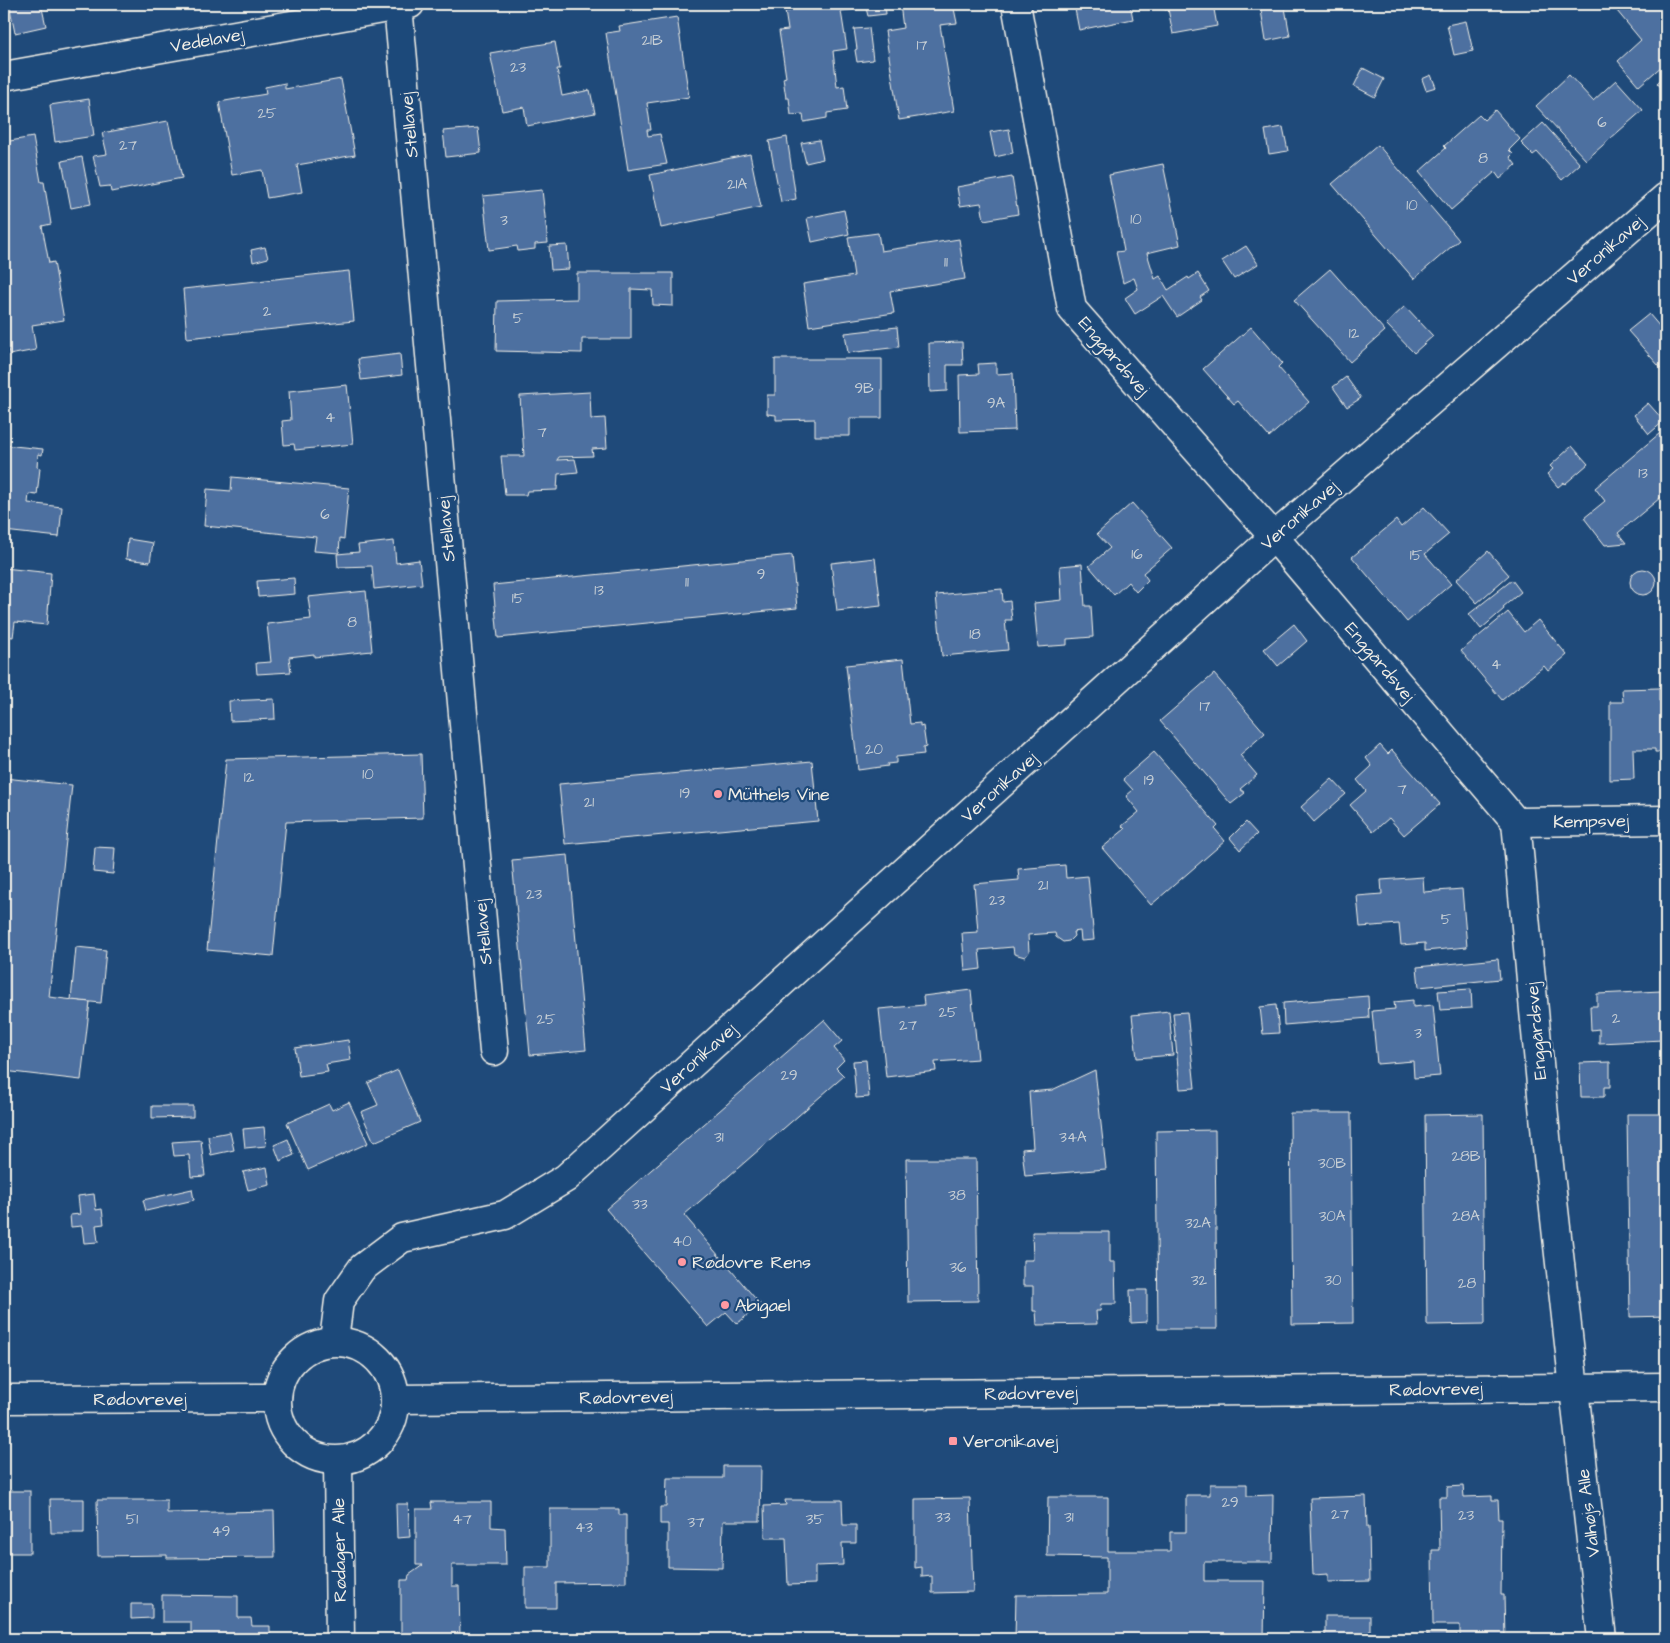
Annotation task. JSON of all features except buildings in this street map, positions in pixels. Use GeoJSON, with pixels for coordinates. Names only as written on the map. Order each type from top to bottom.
{"type":"FeatureCollection","features":[{"type":"Feature","properties":{"kind":"street","name":"Enggårdsvej"},"geometry":{"type":"LineString","coordinates":[[1016,4],[1072,309],[1274,537],[1516,822],[1547,1147],[1573,1388]]}},
{"type":"Feature","properties":{"kind":"street","name":"Vedelavej"},"geometry":{"type":"LineString","coordinates":[[4,76],[404,5]]}},
{"type":"Feature","properties":{"kind":"street","name":"Stellavej"},"geometry":{"type":"LineString","coordinates":[[404,5],[494,1051]]}},
{"type":"Feature","properties":{"kind":"street","name":"Veronikavej"},"geometry":{"type":"LineString","coordinates":[[334,1340],[339,1301],[362,1268],[402,1238],[505,1215],[566,1178],[1274,537],[1666,197]]}},
{"type":"Feature","properties":{"kind":"street","name":"Kempsvej"},"geometry":{"type":"LineString","coordinates":[[1516,822],[1666,820]]}},
{"type":"Feature","properties":{"kind":"street"},"geometry":{"type":"LineString","coordinates":[[334,1340],[364,1347],[380,1360],[392,1377],[396,1399],[391,1426],[379,1443],[362,1455],[338,1461],[312,1456],[295,1444],[282,1428],[276,1398],[283,1372],[296,1356],[314,1344],[334,1340]]}},
{"type":"Feature","properties":{"kind":"street","name":"Rødovrevej"},"geometry":{"type":"LineString","coordinates":[[396,1399],[1666,1387]]}},
{"type":"Feature","properties":{"kind":"street","name":"Valhøjs Alle"},"geometry":{"type":"LineString","coordinates":[[1573,1388],[1602,1639]]}},
{"type":"Feature","properties":{"kind":"street","name":"Rødovrevej"},"geometry":{"type":"LineString","coordinates":[[4,1400],[276,1398]]}},
{"type":"Feature","properties":{"kind":"street","name":"Rødager Alle"},"geometry":{"type":"LineString","coordinates":[[338,1461],[340,1639]]}},
{"type":"Feature","properties":{"kind":"place","name":"Müthels Vine"},"geometry":{"type":"Point","coordinates":[718,794]}},
{"type":"Feature","properties":{"kind":"place","name":"Rødovre Rens"},"geometry":{"type":"Point","coordinates":[682,1262]}},
{"type":"Feature","properties":{"kind":"place","name":"Abigael"},"geometry":{"type":"Point","coordinates":[725,1305]}},
{"type":"Feature","properties":{"kind":"place","name":"Veronikavej"},"geometry":{"type":"Point","coordinates":[953,1441]}}]}
